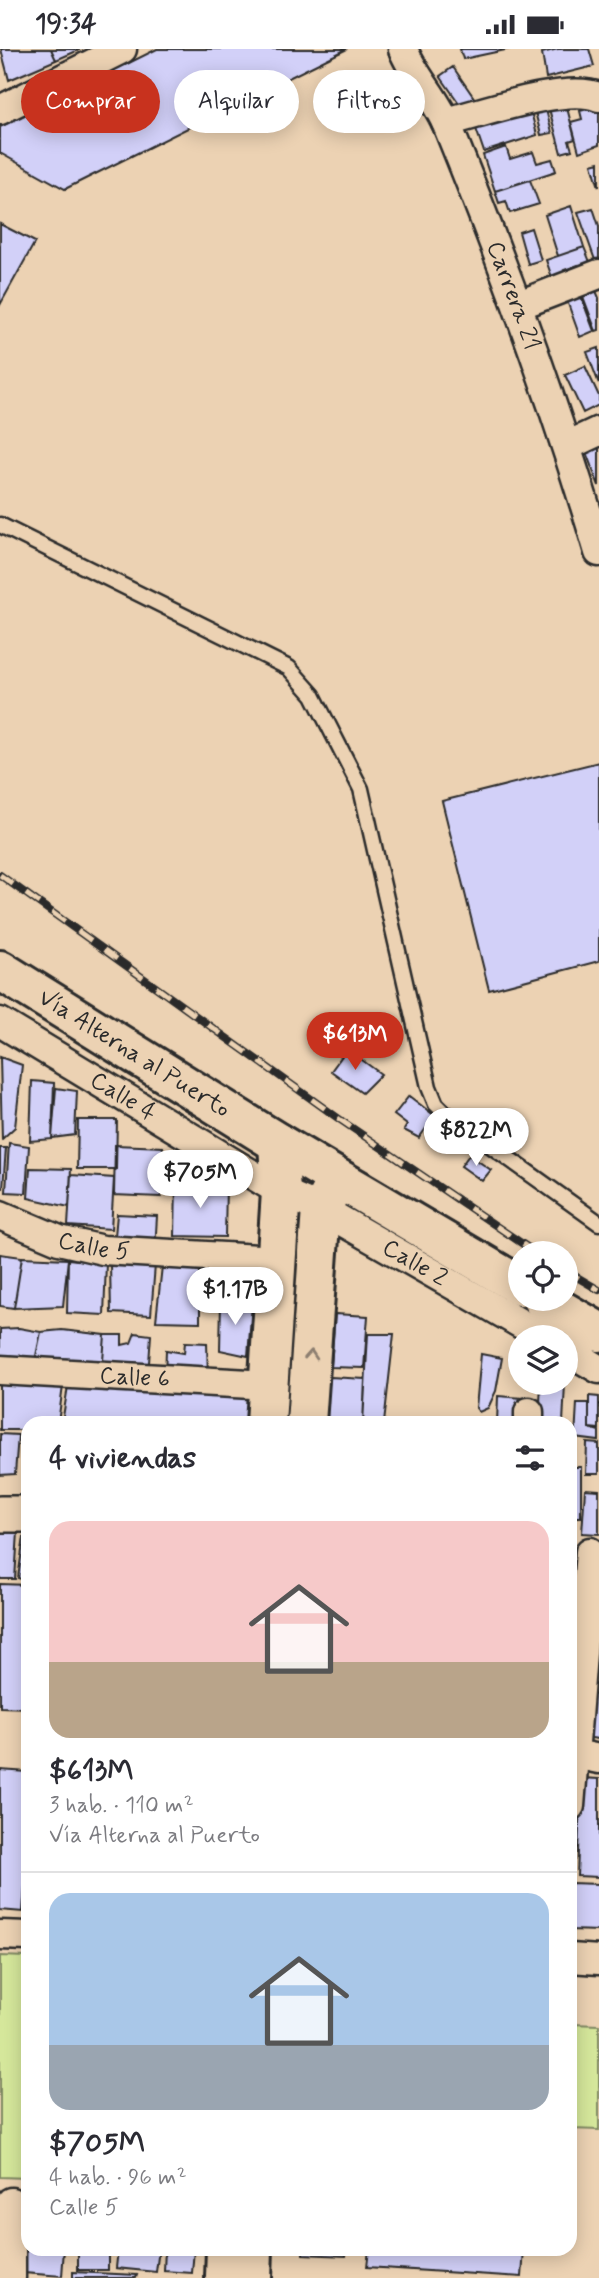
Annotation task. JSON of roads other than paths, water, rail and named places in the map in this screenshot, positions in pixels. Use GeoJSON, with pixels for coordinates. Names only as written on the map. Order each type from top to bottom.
{"type":"FeatureCollection","features":[{"type":"Feature","properties":{"kind":"main road","name":"Vía Alterna al Puerto"},"geometry":{"type":"LineString","coordinates":[[0,970],[278,1143],[329,1194],[508,1280]]}},
{"type":"Feature","properties":{"kind":"main road"},"geometry":{"type":"LineString","coordinates":[[266,1416],[281,1192],[278,1143]]}},
{"type":"Feature","properties":{"kind":"main road"},"geometry":{"type":"LineString","coordinates":[[307,1416],[329,1194]]}},
{"type":"Feature","properties":{"kind":"main road"},"geometry":{"type":"LineString","coordinates":[[563,1311],[599,1332]]}},
{"type":"Feature","properties":{"kind":"main road"},"geometry":{"type":"LineString","coordinates":[[225,2278],[226,2256]]}},
{"type":"Feature","properties":{"kind":"main road"},"geometry":{"type":"LineString","coordinates":[[252,2278],[253,2256]]}},
{"type":"Feature","properties":{"kind":"street"},"geometry":{"type":"LineString","coordinates":[[0,110],[122,49]]}},
{"type":"Feature","properties":{"kind":"street","name":"Carrera 21"},"geometry":{"type":"LineString","coordinates":[[403,49],[446,122],[519,305],[567,446],[599,552]]}},
{"type":"Feature","properties":{"kind":"street"},"geometry":{"type":"LineString","coordinates":[[446,122],[566,92],[593,94]]}},
{"type":"Feature","properties":{"kind":"street"},"geometry":{"type":"LineString","coordinates":[[519,305],[599,274]]}},
{"type":"Feature","properties":{"kind":"street"},"geometry":{"type":"LineString","coordinates":[[567,446],[599,431]]}},
{"type":"Feature","properties":{"kind":"street","name":"Calle 4"},"geometry":{"type":"LineString","coordinates":[[0,1022],[281,1192]]}},
{"type":"Feature","properties":{"kind":"street","name":"Calle 2"},"geometry":{"type":"LineString","coordinates":[[281,1192],[329,1194],[526,1325]]}},
{"type":"Feature","properties":{"kind":"street","name":"Calle 5"},"geometry":{"type":"LineString","coordinates":[[0,1215],[59,1240],[103,1250],[276,1260]]}},
{"type":"Feature","properties":{"kind":"street"},"geometry":{"type":"LineString","coordinates":[[578,1357],[599,1369]]}},
{"type":"Feature","properties":{"kind":"street","name":"Calle 6"},"geometry":{"type":"LineString","coordinates":[[0,1370],[268,1385]]}},
{"type":"Feature","properties":{"kind":"street"},"geometry":{"type":"LineString","coordinates":[[0,1514],[21,1514]]}},
{"type":"Feature","properties":{"kind":"street"},"geometry":{"type":"LineString","coordinates":[[577,1774],[581,1755],[587,1551]]}},
{"type":"Feature","properties":{"kind":"street"},"geometry":{"type":"LineString","coordinates":[[0,1935],[21,1936]]}},
{"type":"Feature","properties":{"kind":"street"},"geometry":{"type":"LineString","coordinates":[[577,1958],[599,1960]]}},
{"type":"Feature","properties":{"kind":"street"},"geometry":{"type":"LineString","coordinates":[[11,2278],[13,2202]]}},
{"type":"Feature","properties":{"kind":"lane"},"geometry":{"type":"LineString","coordinates":[[0,525],[289,668],[313,695],[360,789],[429,1087],[436,1104],[599,1223]]}},
{"type":"Feature","properties":{"kind":"railway"},"geometry":{"type":"LineString","coordinates":[[0,875],[342,1121],[518,1241]]}},
{"type":"Feature","properties":{"kind":"railway"},"geometry":{"type":"LineString","coordinates":[[578,1278],[599,1290]]}}]}
